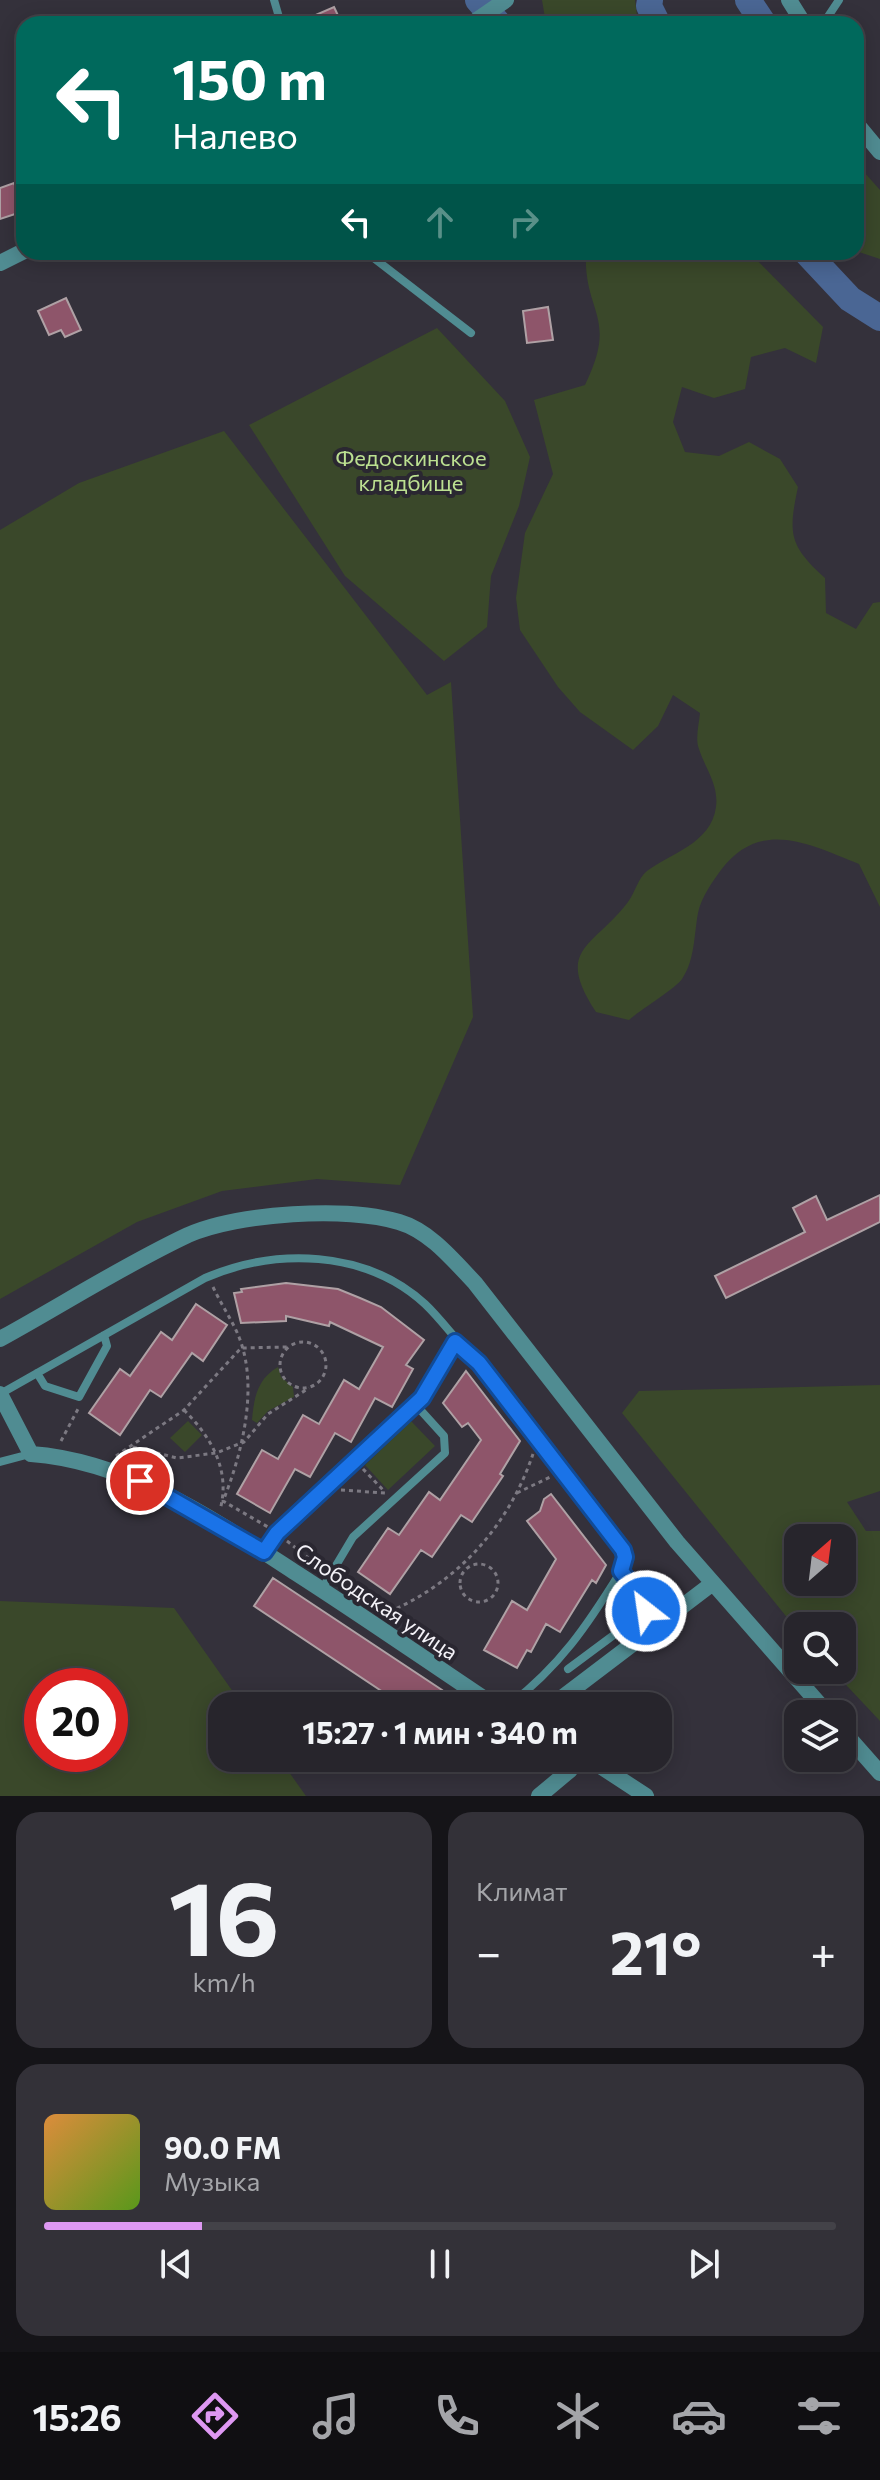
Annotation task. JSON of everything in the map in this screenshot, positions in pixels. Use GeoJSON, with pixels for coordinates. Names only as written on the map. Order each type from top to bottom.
{"type":"FeatureCollection","features":[{"type":"Feature","properties":{"kind":"street"},"geometry":{"type":"LineString","coordinates":[[483,16],[506,0]]}},
{"type":"Feature","properties":{"kind":"street"},"geometry":{"type":"LineString","coordinates":[[864,133],[880,152]]}},
{"type":"Feature","properties":{"kind":"street"},"geometry":{"type":"LineString","coordinates":[[0,1339],[190,1234],[277,1214],[358,1215],[401,1222],[439,1246],[475,1283],[713,1583],[816,1700]]}},
{"type":"Feature","properties":{"kind":"street"},"geometry":{"type":"LineString","coordinates":[[0,1394],[31,1454]]}},
{"type":"Feature","properties":{"kind":"street","name":"Слободская улица"},"geometry":{"type":"LineString","coordinates":[[31,1454],[53,1455],[140,1481],[264,1552],[326,1582],[476,1692]]}},
{"type":"Feature","properties":{"kind":"street"},"geometry":{"type":"LineString","coordinates":[[569,1692],[713,1583]]}},
{"type":"Feature","properties":{"kind":"street"},"geometry":{"type":"LineString","coordinates":[[856,1746],[880,1773]]}},
{"type":"Feature","properties":{"kind":"street"},"geometry":{"type":"LineString","coordinates":[[539,1796],[568,1772]]}},
{"type":"Feature","properties":{"kind":"street"},"geometry":{"type":"LineString","coordinates":[[609,1772],[646,1796]]}},
{"type":"Feature","properties":{"kind":"lane"},"geometry":{"type":"LineString","coordinates":[[376,260],[471,333]]}},
{"type":"Feature","properties":{"kind":"lane"},"geometry":{"type":"LineString","coordinates":[[0,1394],[207,1277],[237,1264],[274,1257],[316,1258],[359,1267],[398,1283],[426,1305],[455,1342],[479,1363],[623,1550],[625,1557],[621,1571],[569,1651],[526,1692]]}},
{"type":"Feature","properties":{"kind":"lane"},"geometry":{"type":"LineString","coordinates":[[37,1373],[45,1386],[79,1397],[105,1351],[104,1335]]}},
{"type":"Feature","properties":{"kind":"lane"},"geometry":{"type":"LineString","coordinates":[[264,1552],[277,1533],[415,1404],[455,1342]]}},
{"type":"Feature","properties":{"kind":"lane"},"geometry":{"type":"LineString","coordinates":[[326,1582],[353,1537],[441,1458],[448,1447],[444,1436],[415,1404]]}},
{"type":"Feature","properties":{"kind":"lane"},"geometry":{"type":"LineString","coordinates":[[0,1462],[31,1454]]}},
{"type":"Feature","properties":{"kind":"lane"},"geometry":{"type":"LineString","coordinates":[[568,1669],[646,1611],[645,1603],[621,1571]]}},
{"type":"Feature","properties":{"kind":"path"},"geometry":{"type":"LineString","coordinates":[[207,1277],[241,1348],[246,1382],[244,1442],[216,1523]]}},
{"type":"Feature","properties":{"kind":"path"},"geometry":{"type":"LineString","coordinates":[[104,1470],[108,1460],[184,1410],[241,1348],[288,1347],[305,1342],[323,1353],[324,1374],[309,1388],[268,1414],[244,1442],[216,1453],[177,1458],[132,1447]]}},
{"type":"Feature","properties":{"kind":"path"},"geometry":{"type":"LineString","coordinates":[[288,1347],[280,1364],[283,1377],[294,1387],[309,1388]]}},
{"type":"Feature","properties":{"kind":"path"},"geometry":{"type":"LineString","coordinates":[[53,1455],[79,1407],[79,1397]]}},
{"type":"Feature","properties":{"kind":"path"},"geometry":{"type":"LineString","coordinates":[[184,1410],[203,1429],[216,1453],[223,1484],[223,1501]]}},
{"type":"Feature","properties":{"kind":"path"},"geometry":{"type":"LineString","coordinates":[[223,1501],[277,1533],[326,1582],[391,1611],[425,1594],[451,1575],[491,1534],[517,1493],[538,1440]]}},
{"type":"Feature","properties":{"kind":"path"},"geometry":{"type":"LineString","coordinates":[[355,1460],[393,1501]]}},
{"type":"Feature","properties":{"kind":"path"},"geometry":{"type":"LineString","coordinates":[[517,1493],[536,1481],[563,1472]]}},
{"type":"Feature","properties":{"kind":"path"},"geometry":{"type":"LineString","coordinates":[[321,1492],[364,1490],[386,1493]]}},
{"type":"Feature","properties":{"kind":"path"},"geometry":{"type":"LineString","coordinates":[[485,1565],[495,1573],[498,1586],[491,1597],[473,1601],[463,1593],[461,1578],[472,1566],[485,1565]]}},
{"type":"Feature","properties":{"kind":"path"},"geometry":{"type":"LineString","coordinates":[[451,1575],[461,1578]]}},
{"type":"Feature","properties":{"kind":"green space"},"geometry":{"type":"Polygon","coordinates":[[[542,0],[635,0],[637,16],[545,16],[542,0]]]}},
{"type":"Feature","properties":{"kind":"green space"},"geometry":{"type":"Polygon","coordinates":[[[864,172],[880,190],[880,259],[864,254],[864,172]]]}},
{"type":"Feature","properties":{"kind":"green space"},"geometry":{"type":"Polygon","coordinates":[[[586,260],[757,260],[823,327],[816,363],[785,348],[751,357],[745,389],[714,398],[682,387],[673,422],[685,452],[719,456],[749,442],[780,459],[798,487],[793,516],[794,538],[804,556],[825,578],[826,613],[856,629],[873,603],[880,602],[880,907],[859,864],[804,843],[769,840],[752,844],[736,854],[721,870],[704,896],[698,913],[692,955],[682,979],[629,1020],[596,1012],[578,974],[578,961],[591,940],[628,902],[644,874],[698,839],[706,830],[713,820],[716,799],[714,784],[698,745],[700,713],[673,695],[658,726],[633,750],[580,712],[558,687],[520,630],[516,598],[525,533],[553,474],[534,400],[585,385],[595,362],[599,329],[586,260]]]}},
{"type":"Feature","properties":{"kind":"green space","name":"Федоскинское кладбище"},"geometry":{"type":"Polygon","coordinates":[[[437,328],[505,401],[530,457],[519,506],[491,576],[487,627],[444,661],[345,576],[249,425],[437,328]]]}},
{"type":"Feature","properties":{"kind":"green space"},"geometry":{"type":"Polygon","coordinates":[[[224,431],[427,695],[451,682],[473,1017],[400,1185],[317,1179],[222,1191],[137,1222],[0,1299],[0,530],[79,483],[224,431]]]}},
{"type":"Feature","properties":{"kind":"green space"},"geometry":{"type":"Polygon","coordinates":[[[278,1367],[281,1377],[293,1387],[294,1397],[268,1411],[257,1423],[252,1420],[258,1390],[265,1377],[278,1367]]]}},
{"type":"Feature","properties":{"kind":"green space"},"geometry":{"type":"Polygon","coordinates":[[[880,1385],[880,1491],[847,1502],[866,1531],[880,1531],[880,1721],[845,1684],[856,1684],[856,1612],[784,1614],[622,1413],[639,1391],[880,1385]]]}},
{"type":"Feature","properties":{"kind":"green space"},"geometry":{"type":"Polygon","coordinates":[[[188,1421],[202,1435],[185,1452],[170,1438],[188,1421]]]}},
{"type":"Feature","properties":{"kind":"green space"},"geometry":{"type":"Polygon","coordinates":[[[411,1421],[435,1446],[388,1490],[365,1465],[411,1421]]]}},
{"type":"Feature","properties":{"kind":"green space"},"geometry":{"type":"Polygon","coordinates":[[[0,1601],[174,1608],[233,1692],[208,1692],[208,1772],[289,1772],[306,1796],[0,1796],[0,1601]]]}},
{"type":"Feature","properties":{"kind":"building"},"geometry":{"type":"Polygon","coordinates":[[[334,7],[338,16],[313,16],[334,7]]]}},
{"type":"Feature","properties":{"kind":"building"},"geometry":{"type":"Polygon","coordinates":[[[14,183],[16,214],[0,219],[0,188],[14,183]]]}},
{"type":"Feature","properties":{"kind":"building"},"geometry":{"type":"Polygon","coordinates":[[[66,298],[81,330],[65,337],[61,330],[49,335],[38,311],[66,298]]]}},
{"type":"Feature","properties":{"kind":"building"},"geometry":{"type":"Polygon","coordinates":[[[548,307],[553,340],[527,343],[523,311],[548,307]]]}},
{"type":"Feature","properties":{"kind":"building"},"geometry":{"type":"Polygon","coordinates":[[[880,1195],[880,1222],[726,1298],[715,1276],[805,1232],[793,1208],[816,1196],[827,1220],[880,1195]]]}},
{"type":"Feature","properties":{"kind":"building"},"geometry":{"type":"Polygon","coordinates":[[[286,1283],[338,1289],[360,1298],[381,1307],[424,1340],[406,1365],[413,1369],[392,1407],[375,1398],[351,1442],[335,1433],[310,1477],[295,1469],[270,1513],[237,1494],[262,1450],[278,1459],[303,1415],[319,1424],[344,1380],[359,1389],[383,1347],[330,1322],[329,1326],[286,1316],[286,1321],[241,1323],[234,1293],[242,1292],[241,1289],[286,1283]]]}},
{"type":"Feature","properties":{"kind":"building"},"geometry":{"type":"Polygon","coordinates":[[[196,1304],[227,1325],[203,1361],[192,1353],[161,1397],[150,1390],[120,1435],[89,1413],[120,1369],[130,1376],[161,1332],[172,1340],[196,1304]]]}},
{"type":"Feature","properties":{"kind":"building"},"geometry":{"type":"Polygon","coordinates":[[[466,1371],[520,1441],[500,1474],[503,1476],[472,1522],[461,1515],[432,1557],[421,1550],[390,1594],[358,1572],[388,1528],[399,1535],[429,1492],[440,1500],[481,1440],[468,1423],[462,1427],[443,1403],[466,1371]]]}},
{"type":"Feature","properties":{"kind":"building"},"geometry":{"type":"Polygon","coordinates":[[[551,1494],[606,1565],[596,1583],[592,1580],[560,1632],[546,1624],[531,1652],[527,1650],[517,1668],[484,1650],[512,1601],[527,1610],[556,1559],[527,1521],[540,1511],[544,1499],[551,1494]]]}},
{"type":"Feature","properties":{"kind":"building"},"geometry":{"type":"Polygon","coordinates":[[[273,1578],[442,1690],[383,1692],[254,1606],[273,1578]]]}},
{"type":"Feature","properties":{"kind":"waterway"},"geometry":{"type":"LineString","coordinates":[[478,0],[492,16]]}},
{"type":"Feature","properties":{"kind":"waterway"},"geometry":{"type":"LineString","coordinates":[[650,0],[649,6],[654,16]]}},
{"type":"Feature","properties":{"kind":"waterway"},"geometry":{"type":"LineString","coordinates":[[748,0],[759,16]]}},
{"type":"Feature","properties":{"kind":"waterway"},"geometry":{"type":"LineString","coordinates":[[813,260],[850,299],[880,318]]}},
{"type":"Feature","properties":{"kind":"route"},"geometry":{"type":"LineString","coordinates":[[140,1481],[264,1552],[277,1533],[422,1398],[455,1342],[479,1363],[623,1550],[625,1557],[621,1571],[645,1603],[646,1611]]}}]}
